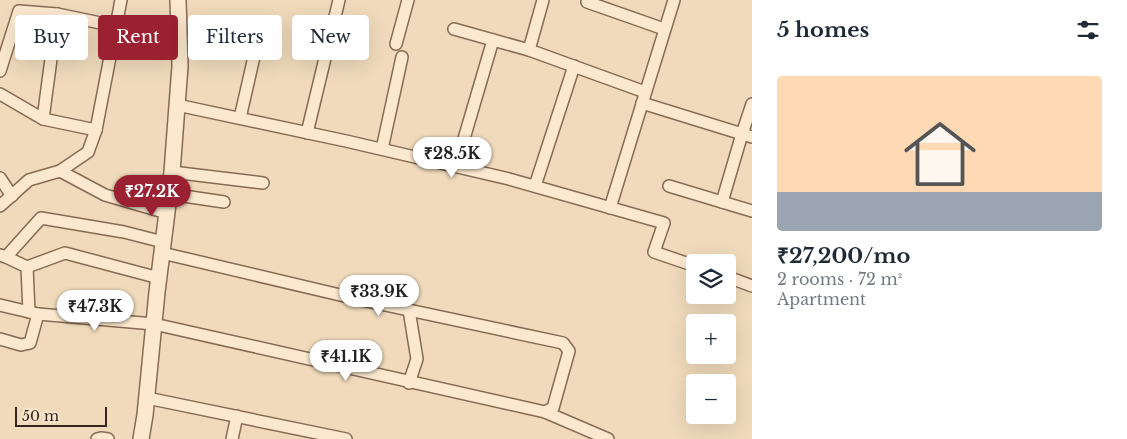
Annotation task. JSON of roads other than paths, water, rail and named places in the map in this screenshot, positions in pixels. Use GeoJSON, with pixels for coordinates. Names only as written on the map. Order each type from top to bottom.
{"type":"FeatureCollection","features":[{"type":"Feature","properties":{"kind":"street"},"geometry":{"type":"LineString","coordinates":[[118,15],[121,0]]}},
{"type":"Feature","properties":{"kind":"street"},"geometry":{"type":"LineString","coordinates":[[141,439],[172,172],[180,66],[178,0]]}},
{"type":"Feature","properties":{"kind":"street"},"geometry":{"type":"LineString","coordinates":[[307,133],[339,0]]}},
{"type":"Feature","properties":{"kind":"street"},"geometry":{"type":"LineString","coordinates":[[396,44],[408,0]]}},
{"type":"Feature","properties":{"kind":"street"},"geometry":{"type":"LineString","coordinates":[[529,50],[543,0]]}},
{"type":"Feature","properties":{"kind":"street"},"geometry":{"type":"LineString","coordinates":[[610,208],[674,0]]}},
{"type":"Feature","properties":{"kind":"street"},"geometry":{"type":"LineString","coordinates":[[587,2],[664,29]]}},
{"type":"Feature","properties":{"kind":"street"},"geometry":{"type":"LineString","coordinates":[[0,71],[19,11],[58,14],[98,22]]}},
{"type":"Feature","properties":{"kind":"street"},"geometry":{"type":"LineString","coordinates":[[43,119],[58,14]]}},
{"type":"Feature","properties":{"kind":"street"},"geometry":{"type":"LineString","coordinates":[[454,29],[529,50],[574,66],[644,98],[747,135]]}},
{"type":"Feature","properties":{"kind":"street"},"geometry":{"type":"LineString","coordinates":[[456,166],[493,40]]}},
{"type":"Feature","properties":{"kind":"street"},"geometry":{"type":"LineString","coordinates":[[382,149],[402,58]]}},
{"type":"Feature","properties":{"kind":"street"},"geometry":{"type":"LineString","coordinates":[[0,206],[29,180],[60,170],[88,152],[96,130],[109,60]]}},
{"type":"Feature","properties":{"kind":"street"},"geometry":{"type":"LineString","coordinates":[[240,118],[253,60]]}},
{"type":"Feature","properties":{"kind":"street"},"geometry":{"type":"LineString","coordinates":[[535,186],[574,66]]}},
{"type":"Feature","properties":{"kind":"street"},"geometry":{"type":"LineString","coordinates":[[0,94],[43,119],[96,130]]}},
{"type":"Feature","properties":{"kind":"street"},"geometry":{"type":"LineString","coordinates":[[722,202],[747,135],[752,104]]}},
{"type":"Feature","properties":{"kind":"street"},"geometry":{"type":"LineString","coordinates":[[177,106],[240,118],[456,166],[535,186],[664,223],[654,252],[686,263]]}},
{"type":"Feature","properties":{"kind":"street"},"geometry":{"type":"LineString","coordinates":[[60,170],[105,195],[167,213]]}},
{"type":"Feature","properties":{"kind":"street"},"geometry":{"type":"LineString","coordinates":[[172,172],[263,183]]}},
{"type":"Feature","properties":{"kind":"street"},"geometry":{"type":"LineString","coordinates":[[0,178],[12,196]]}},
{"type":"Feature","properties":{"kind":"street"},"geometry":{"type":"LineString","coordinates":[[669,186],[752,211]]}},
{"type":"Feature","properties":{"kind":"street"},"geometry":{"type":"LineString","coordinates":[[170,194],[224,202]]}},
{"type":"Feature","properties":{"kind":"street"},"geometry":{"type":"LineString","coordinates":[[159,278],[65,254],[27,267],[3,255],[41,218],[124,232],[163,247],[409,310],[563,343],[569,351],[553,408],[544,412]]}},
{"type":"Feature","properties":{"kind":"street"},"geometry":{"type":"LineString","coordinates":[[0,339],[21,345],[30,343],[34,313],[27,267]]}},
{"type":"Feature","properties":{"kind":"street"},"geometry":{"type":"LineString","coordinates":[[736,280],[752,286]]}},
{"type":"Feature","properties":{"kind":"street"},"geometry":{"type":"LineString","coordinates":[[0,305],[34,313],[154,324],[544,412],[608,439]]}},
{"type":"Feature","properties":{"kind":"street"},"geometry":{"type":"LineString","coordinates":[[409,310],[417,359],[409,383]]}},
{"type":"Feature","properties":{"kind":"street"},"geometry":{"type":"LineString","coordinates":[[147,398],[237,416],[324,437],[346,439]]}},
{"type":"Feature","properties":{"kind":"street"},"geometry":{"type":"LineString","coordinates":[[232,439],[237,416]]}},
{"type":"Feature","properties":{"kind":"street"},"geometry":{"type":"LineString","coordinates":[[97,439],[108,439]]}}]}
